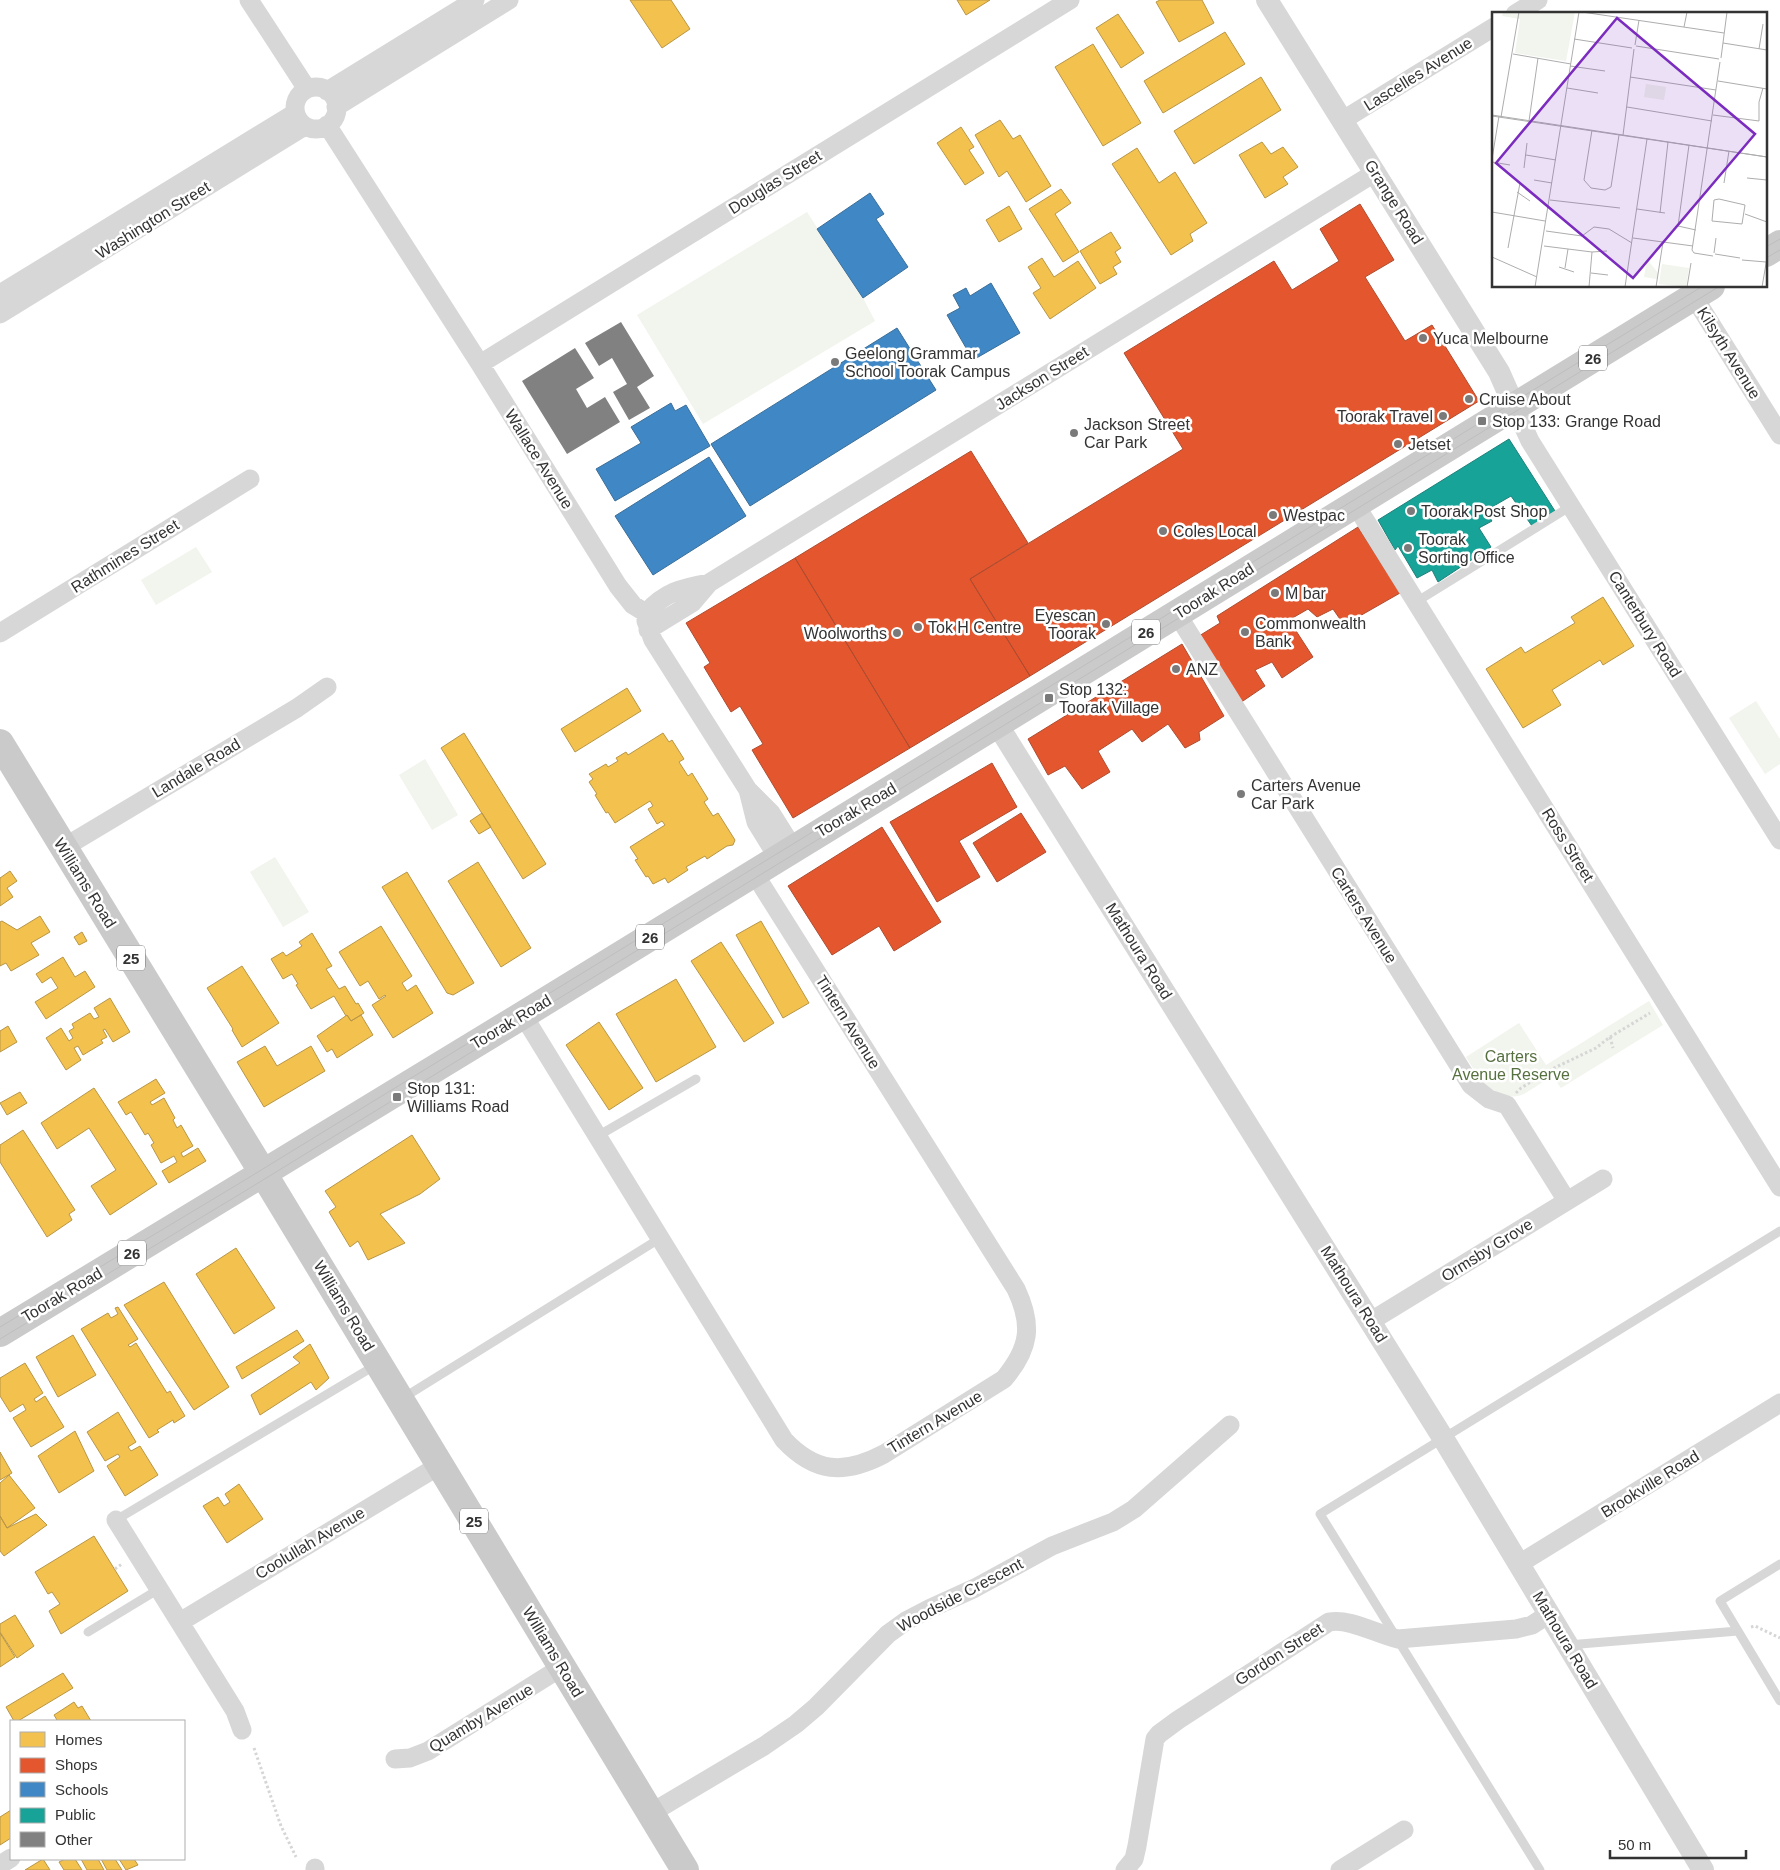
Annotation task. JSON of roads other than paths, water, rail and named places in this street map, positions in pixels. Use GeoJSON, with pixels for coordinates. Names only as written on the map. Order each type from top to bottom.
{"type":"FeatureCollection","features":[{"type":"Feature","properties":{"kind":"main road"},"geometry":{"type":"LineString","coordinates":[[1768,251],[1780,244]]}},
{"type":"Feature","properties":{"kind":"main road","name":"Toorak Road"},"geometry":{"type":"LineString","coordinates":[[0,1333],[1703,292]]}},
{"type":"Feature","properties":{"kind":"main road","name":"Williams Road"},"geometry":{"type":"LineString","coordinates":[[0,743],[264,1173],[685,1870]]}},
{"type":"Feature","properties":{"kind":"street"},"geometry":{"type":"LineString","coordinates":[[249,0],[307,90]]}},
{"type":"Feature","properties":{"kind":"street"},"geometry":{"type":"LineString","coordinates":[[332,99],[476,0]]}},
{"type":"Feature","properties":{"kind":"street"},"geometry":{"type":"LineString","coordinates":[[332,99],[509,0]]}},
{"type":"Feature","properties":{"kind":"street","name":"Douglas Street"},"geometry":{"type":"LineString","coordinates":[[480,364],[1070,0]]}},
{"type":"Feature","properties":{"kind":"street","name":"Grange Road"},"geometry":{"type":"LineString","coordinates":[[1267,0],[1499,372],[1514,406]]}},
{"type":"Feature","properties":{"kind":"street"},"geometry":{"type":"LineString","coordinates":[[1519,12],[1538,0]]}},
{"type":"Feature","properties":{"kind":"street","name":"Lascelles Avenue"},"geometry":{"type":"LineString","coordinates":[[1343,120],[1492,28]]}},
{"type":"Feature","properties":{"kind":"street"},"geometry":{"type":"LineString","coordinates":[[317,88],[332,99],[334,118],[327,126],[319,129],[300,120],[295,107],[299,97],[307,90],[317,88]]}},
{"type":"Feature","properties":{"kind":"street","name":"Washington Street"},"geometry":{"type":"LineString","coordinates":[[0,294],[300,120]]}},
{"type":"Feature","properties":{"kind":"street","name":"Washington Street"},"geometry":{"type":"LineString","coordinates":[[0,314],[300,120]]}},
{"type":"Feature","properties":{"kind":"street","name":"Wallace Avenue"},"geometry":{"type":"LineString","coordinates":[[327,126],[480,364],[618,586],[647,622],[653,640],[748,790],[756,822],[785,853]]}},
{"type":"Feature","properties":{"kind":"street","name":"Jackson Street"},"geometry":{"type":"LineString","coordinates":[[647,622],[692,603],[709,583],[1376,172]]}},
{"type":"Feature","properties":{"kind":"street","name":"Kilsyth Avenue"},"geometry":{"type":"LineString","coordinates":[[1703,292],[1780,435]]}},
{"type":"Feature","properties":{"kind":"street","name":"Canterbury Road"},"geometry":{"type":"LineString","coordinates":[[1514,406],[1530,441],[1780,840]]}},
{"type":"Feature","properties":{"kind":"street","name":"Rathmines Street"},"geometry":{"type":"LineString","coordinates":[[0,633],[250,479]]}},
{"type":"Feature","properties":{"kind":"street","name":"Ross Street"},"geometry":{"type":"LineString","coordinates":[[1355,504],[1780,1188]]}},
{"type":"Feature","properties":{"kind":"street","name":"Carters Avenue"},"geometry":{"type":"LineString","coordinates":[[1177,614],[1471,1085],[1489,1099],[1508,1105],[1567,1201]]}},
{"type":"Feature","properties":{"kind":"street","name":"Landale Road"},"geometry":{"type":"LineString","coordinates":[[63,848],[297,708],[327,687]]}},
{"type":"Feature","properties":{"kind":"street","name":"Mathoura Road"},"geometry":{"type":"LineString","coordinates":[[997,724],[1444,1438],[1703,1870]]}},
{"type":"Feature","properties":{"kind":"street","name":"Tintern Avenue"},"geometry":{"type":"LineString","coordinates":[[522,1015],[784,1440],[796,1453],[806,1460],[822,1466],[836,1468],[851,1467],[868,1462],[884,1454],[1004,1379],[1018,1361],[1023,1349],[1027,1317],[1016,1289],[754,873]]}},
{"type":"Feature","properties":{"kind":"street","name":"Ormsby Grove"},"geometry":{"type":"LineString","coordinates":[[1371,1321],[1603,1178]]}},
{"type":"Feature","properties":{"kind":"street","name":"Brookville Road"},"geometry":{"type":"LineString","coordinates":[[1519,1564],[1778,1410]]}},
{"type":"Feature","properties":{"kind":"street","name":"Woodside Crescent"},"geometry":{"type":"LineString","coordinates":[[650,1813],[764,1746],[796,1724],[816,1707],[882,1640],[906,1621],[975,1588],[1052,1546],[1113,1522],[1134,1509],[1230,1425]]}},
{"type":"Feature","properties":{"kind":"street","name":"Coolullah Avenue"},"geometry":{"type":"LineString","coordinates":[[180,1622],[440,1464]]}},
{"type":"Feature","properties":{"kind":"street"},"geometry":{"type":"LineString","coordinates":[[116,1520],[180,1622],[234,1712],[242,1730]]}},
{"type":"Feature","properties":{"kind":"street","name":"Gordon Street"},"geometry":{"type":"LineString","coordinates":[[1126,1870],[1134,1858],[1137,1846],[1152,1750],[1155,1739],[1159,1734],[1285,1649],[1329,1622],[1339,1620],[1382,1636],[1398,1639],[1516,1629],[1532,1625],[1549,1614]]}},
{"type":"Feature","properties":{"kind":"street","name":"Quamby Avenue"},"geometry":{"type":"LineString","coordinates":[[395,1759],[410,1758],[428,1751],[562,1667]]}},
{"type":"Feature","properties":{"kind":"street"},"geometry":{"type":"LineString","coordinates":[[1340,1870],[1404,1830]]}},
{"type":"Feature","properties":{"kind":"lane"},"geometry":{"type":"LineString","coordinates":[[1416,602],[1571,506]]}},
{"type":"Feature","properties":{"kind":"lane"},"geometry":{"type":"LineString","coordinates":[[596,1137],[696,1079]]}},
{"type":"Feature","properties":{"kind":"lane"},"geometry":{"type":"LineString","coordinates":[[1540,1870],[1320,1514],[1780,1231]]}},
{"type":"Feature","properties":{"kind":"lane"},"geometry":{"type":"LineString","coordinates":[[400,1399],[659,1239]]}},
{"type":"Feature","properties":{"kind":"lane"},"geometry":{"type":"LineString","coordinates":[[116,1520],[378,1363]]}},
{"type":"Feature","properties":{"kind":"lane"},"geometry":{"type":"LineString","coordinates":[[1780,1564],[1720,1601],[1780,1701]]}},
{"type":"Feature","properties":{"kind":"lane"},"geometry":{"type":"LineString","coordinates":[[88,1632],[159,1589]]}},
{"type":"Feature","properties":{"kind":"lane"},"geometry":{"type":"LineString","coordinates":[[1568,1645],[1738,1631]]}},
{"type":"Feature","properties":{"kind":"tram line"},"geometry":{"type":"LineString","coordinates":[[1768,246],[1780,239]]}},
{"type":"Feature","properties":{"kind":"tram line"},"geometry":{"type":"LineString","coordinates":[[1768,257],[1780,250]]}},
{"type":"Feature","properties":{"kind":"tram line"},"geometry":{"type":"LineString","coordinates":[[0,1327],[240,1183],[1700,288]]}},
{"type":"Feature","properties":{"kind":"tram line"},"geometry":{"type":"LineString","coordinates":[[0,1339],[245,1191],[1717,288]]}},
{"type":"Feature","properties":{"kind":"place","name":"Yuca Melbourne"},"geometry":{"type":"Point","coordinates":[1423,338]}},
{"type":"Feature","properties":{"kind":"place","name":"Geelong Grammar School Toorak Campus"},"geometry":{"type":"Point","coordinates":[835,362]}},
{"type":"Feature","properties":{"kind":"place","name":"Cruise About"},"geometry":{"type":"Point","coordinates":[1469,399]}},
{"type":"Feature","properties":{"kind":"place","name":"Toorak Travel"},"geometry":{"type":"Point","coordinates":[1443,416]}},
{"type":"Feature","properties":{"kind":"place","name":"Stop 133: Grange Road"},"geometry":{"type":"Point","coordinates":[1482,421]}},
{"type":"Feature","properties":{"kind":"place","name":"Jackson Street Car Park"},"geometry":{"type":"Point","coordinates":[1074,433]}},
{"type":"Feature","properties":{"kind":"place","name":"Jetset"},"geometry":{"type":"Point","coordinates":[1398,444]}},
{"type":"Feature","properties":{"kind":"place","name":"Toorak Post Shop"},"geometry":{"type":"Point","coordinates":[1411,511]}},
{"type":"Feature","properties":{"kind":"place","name":"Westpac"},"geometry":{"type":"Point","coordinates":[1273,515]}},
{"type":"Feature","properties":{"kind":"place","name":"Coles Local"},"geometry":{"type":"Point","coordinates":[1163,531]}},
{"type":"Feature","properties":{"kind":"place","name":"Toorak Sorting Office"},"geometry":{"type":"Point","coordinates":[1408,548]}},
{"type":"Feature","properties":{"kind":"place","name":"M bar"},"geometry":{"type":"Point","coordinates":[1275,593]}},
{"type":"Feature","properties":{"kind":"place","name":"Eyescan Toorak"},"geometry":{"type":"Point","coordinates":[1106,624]}},
{"type":"Feature","properties":{"kind":"place","name":"Tok H Centre"},"geometry":{"type":"Point","coordinates":[918,627]}},
{"type":"Feature","properties":{"kind":"place","name":"Commonwealth Bank"},"geometry":{"type":"Point","coordinates":[1245,632]}},
{"type":"Feature","properties":{"kind":"place","name":"Woolworths"},"geometry":{"type":"Point","coordinates":[897,633]}},
{"type":"Feature","properties":{"kind":"place","name":"ANZ"},"geometry":{"type":"Point","coordinates":[1176,669]}},
{"type":"Feature","properties":{"kind":"place","name":"Stop 132: Toorak Village"},"geometry":{"type":"Point","coordinates":[1049,698]}},
{"type":"Feature","properties":{"kind":"place","name":"Carters Avenue Car Park"},"geometry":{"type":"Point","coordinates":[1241,794]}},
{"type":"Feature","properties":{"kind":"place","name":"Stop 131: Williams Road"},"geometry":{"type":"Point","coordinates":[397,1097]}},
{"type":"Feature","properties":{"kind":"park label","name":"Carters Avenue Reserve"},"geometry":{"type":"Point","coordinates":[1511,1065]}}]}
